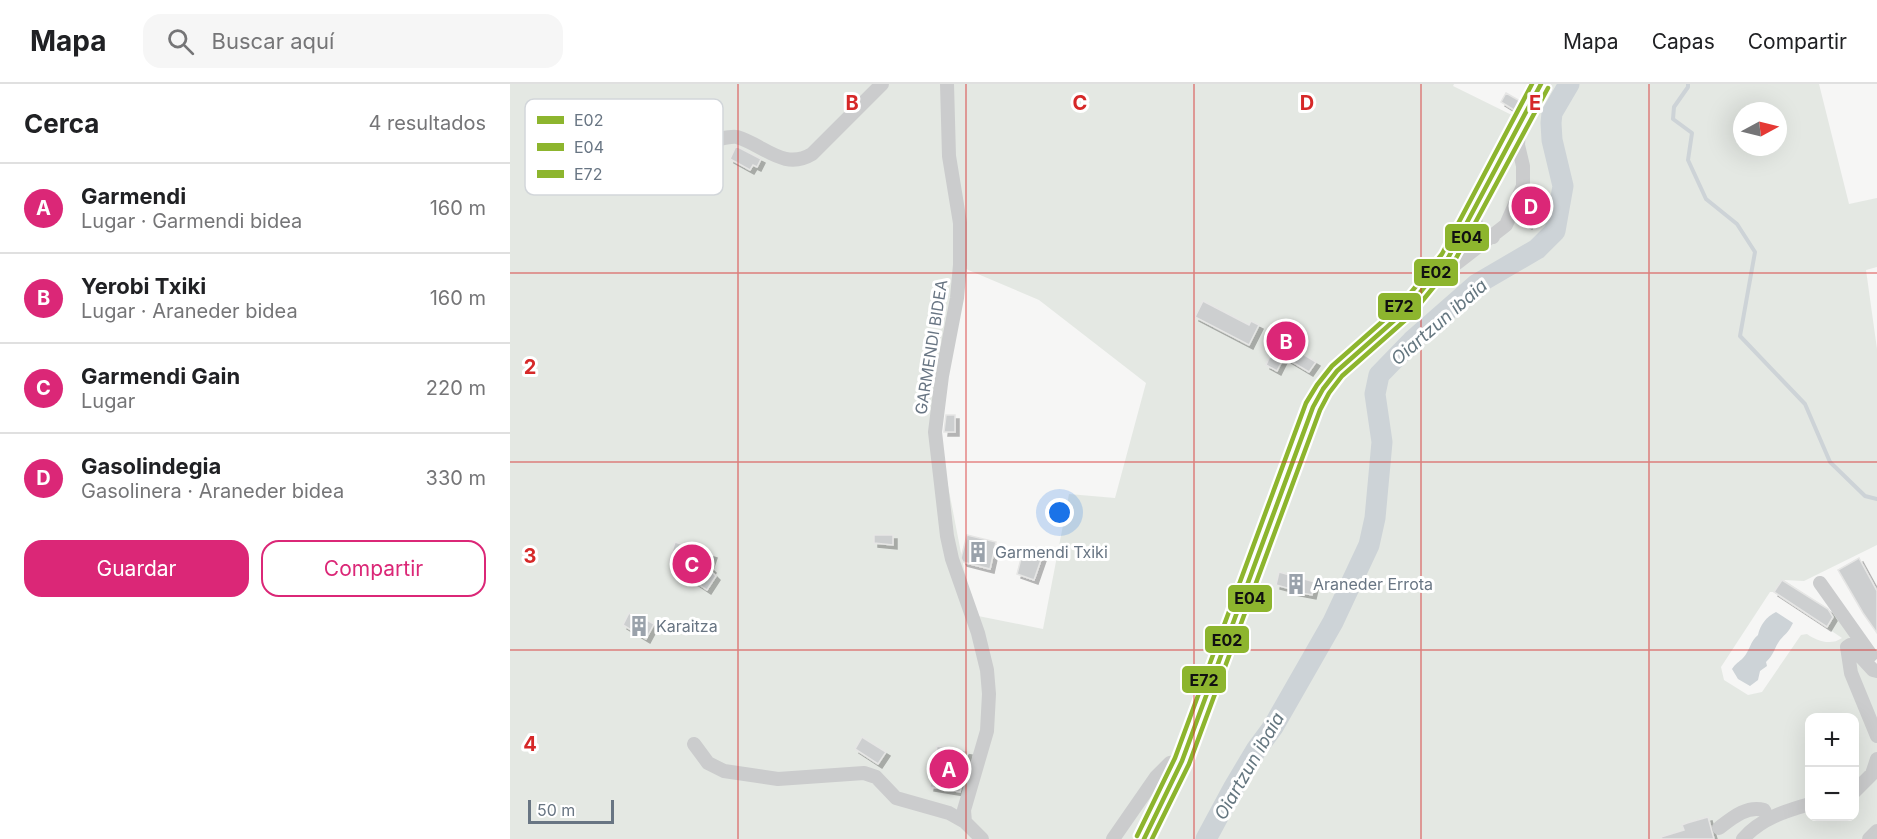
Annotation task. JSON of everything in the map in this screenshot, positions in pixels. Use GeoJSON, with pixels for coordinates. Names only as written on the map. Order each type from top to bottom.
{"type":"FeatureCollection","features":[{"type":"Feature","properties":{"kind":"street"},"geometry":{"type":"LineString","coordinates":[[723,138],[735,136],[784,159],[795,161],[804,158],[812,153],[882,84]]}},
{"type":"Feature","properties":{"kind":"street","name":"GARMENDI BIDEA"},"geometry":{"type":"LineString","coordinates":[[946,84],[950,156],[960,223],[960,265],[957,298],[942,376],[935,432],[947,536],[952,559],[978,633],[987,670],[989,694],[987,730],[964,810],[964,822]]}},
{"type":"Feature","properties":{"kind":"street"},"geometry":{"type":"LineString","coordinates":[[1144,839],[1182,761],[1313,407],[1337,371],[1405,311],[1448,258],[1541,84]]}},
{"type":"Feature","properties":{"kind":"street"},"geometry":{"type":"LineString","coordinates":[[1426,287],[1506,225],[1523,186],[1523,166],[1518,145],[1520,124]]}},
{"type":"Feature","properties":{"kind":"street"},"geometry":{"type":"LineString","coordinates":[[1506,151],[1510,158],[1523,166]]}},
{"type":"Feature","properties":{"kind":"street"},"geometry":{"type":"LineString","coordinates":[[1473,212],[1478,231],[1493,237]]}},
{"type":"Feature","properties":{"kind":"street"},"geometry":{"type":"LineString","coordinates":[[1820,583],[1853,632],[1877,662]]}},
{"type":"Feature","properties":{"kind":"street"},"geometry":{"type":"LineString","coordinates":[[1877,671],[1873,670],[1850,645],[1847,647],[1851,673],[1877,736]]}},
{"type":"Feature","properties":{"kind":"street"},"geometry":{"type":"LineString","coordinates":[[694,744],[708,762],[724,771],[778,779],[864,773],[876,777],[896,798],[949,813],[964,822],[982,839]]}},
{"type":"Feature","properties":{"kind":"street"},"geometry":{"type":"LineString","coordinates":[[1859,787],[1872,774],[1877,759]]}},
{"type":"Feature","properties":{"kind":"street"},"geometry":{"type":"LineString","coordinates":[[1113,839],[1156,777],[1170,763],[1182,761]]}},
{"type":"Feature","properties":{"kind":"street"},"geometry":{"type":"LineString","coordinates":[[1743,839],[1752,828],[1768,819],[1805,805]]}},
{"type":"Feature","properties":{"kind":"street"},"geometry":{"type":"LineString","coordinates":[[1719,828],[1755,807],[1764,810],[1768,819]]}},
{"type":"Feature","properties":{"kind":"street"},"geometry":{"type":"LineString","coordinates":[[1869,839],[1877,831]]}},
{"type":"Feature","properties":{"kind":"shaded area"},"geometry":{"type":"Polygon","coordinates":[[[510,84],[1454,84],[1453,86],[1532,125],[1549,84],[1819,84],[1849,204],[1877,198],[1877,267],[1866,270],[1877,349],[1877,545],[1804,581],[1784,580],[1840,619],[1849,635],[1877,669],[1877,839],[510,839],[510,84]],[[966,269],[938,434],[973,615],[1043,629],[1069,494],[1115,498],[1146,383],[1039,300],[966,269]],[[1770,592],[1721,667],[1724,680],[1748,695],[1762,692],[1801,635],[1807,634],[1815,639],[1829,642],[1842,638],[1774,592],[1770,592]]]}},
{"type":"Feature","properties":{"kind":"shaded area"},"geometry":{"type":"Polygon","coordinates":[[[1776,612],[1793,623],[1766,662],[1767,666],[1760,671],[1758,680],[1750,686],[1738,679],[1732,669],[1745,655],[1764,622],[1776,612]]]}},
{"type":"Feature","properties":{"kind":"building"},"geometry":{"type":"Polygon","coordinates":[[[1506,93],[1520,101],[1514,110],[1501,102],[1506,93]]]}},
{"type":"Feature","properties":{"kind":"building"},"geometry":{"type":"Polygon","coordinates":[[[736,146],[761,159],[757,167],[753,165],[750,170],[730,159],[736,146]]]}},
{"type":"Feature","properties":{"kind":"building"},"geometry":{"type":"Polygon","coordinates":[[[1530,192],[1542,198],[1528,225],[1518,220],[1530,192]]]}},
{"type":"Feature","properties":{"kind":"building"},"geometry":{"type":"Polygon","coordinates":[[[1203,301],[1249,325],[1251,321],[1259,325],[1249,345],[1195,317],[1203,301]]]}},
{"type":"Feature","properties":{"kind":"building"},"geometry":{"type":"Polygon","coordinates":[[[1278,327],[1301,336],[1296,350],[1316,362],[1309,372],[1284,357],[1277,371],[1266,365],[1274,347],[1271,346],[1278,327]]]}},
{"type":"Feature","properties":{"kind":"building"},"geometry":{"type":"Polygon","coordinates":[[[946,415],[955,415],[955,432],[944,432],[946,415]]]}},
{"type":"Feature","properties":{"kind":"building"},"geometry":{"type":"Polygon","coordinates":[[[874,535],[893,535],[893,545],[874,543],[874,535]]]}},
{"type":"Feature","properties":{"kind":"building","name":"Garmendi Txiki"},"geometry":{"type":"Polygon","coordinates":[[[967,535],[996,542],[990,569],[963,562],[961,558],[967,535]]]}},
{"type":"Feature","properties":{"kind":"building"},"geometry":{"type":"Polygon","coordinates":[[[675,542],[713,554],[709,566],[716,576],[707,590],[683,574],[686,568],[669,562],[675,542]]]}},
{"type":"Feature","properties":{"kind":"building"},"geometry":{"type":"Polygon","coordinates":[[[1023,551],[1042,557],[1034,580],[1017,574],[1023,551]]]}},
{"type":"Feature","properties":{"kind":"building"},"geometry":{"type":"Polygon","coordinates":[[[1859,558],[1877,591],[1877,633],[1838,570],[1859,558]]]}},
{"type":"Feature","properties":{"kind":"building","name":"Araneder Errota"},"geometry":{"type":"Polygon","coordinates":[[[1279,572],[1315,582],[1312,595],[1276,585],[1279,572]]]}},
{"type":"Feature","properties":{"kind":"building"},"geometry":{"type":"Polygon","coordinates":[[[1782,580],[1828,609],[1833,617],[1827,627],[1774,592],[1782,580]]]}},
{"type":"Feature","properties":{"kind":"building","name":"Karaitza"},"geometry":{"type":"Polygon","coordinates":[[[629,613],[634,616],[636,614],[654,624],[646,639],[623,625],[629,613]]]}},
{"type":"Feature","properties":{"kind":"building"},"geometry":{"type":"Polygon","coordinates":[[[862,737],[886,752],[878,764],[855,749],[862,737]]]}},
{"type":"Feature","properties":{"kind":"building"},"geometry":{"type":"Polygon","coordinates":[[[937,746],[968,751],[960,792],[930,787],[937,746]]]}},
{"type":"Feature","properties":{"kind":"building"},"geometry":{"type":"Polygon","coordinates":[[[1708,817],[1714,839],[1662,839],[1661,837],[1684,830],[1682,825],[1708,817]]]}},
{"type":"Feature","properties":{"kind":"waterway","name":"Oiartzun ibaia"},"geometry":{"type":"LineString","coordinates":[[1206,839],[1234,787],[1273,727],[1333,622],[1369,545],[1375,518],[1382,442],[1375,394],[1379,375],[1412,341],[1477,284],[1537,249],[1555,231],[1563,186],[1552,140],[1551,123],[1552,113],[1569,84]]}},
{"type":"Feature","properties":{"kind":"waterway"},"geometry":{"type":"LineString","coordinates":[[1688,84],[1674,107],[1673,119],[1692,133],[1688,160],[1706,199],[1737,224],[1755,252],[1740,336],[1805,404],[1830,462],[1865,496],[1877,499]]}},
{"type":"Feature","properties":{"kind":"transit line","name":"E72"},"geometry":{"type":"LineString","coordinates":[[1137,836],[1175,758],[1306,403],[1332,366],[1400,306],[1442,254],[1532,84]]}},
{"type":"Feature","properties":{"kind":"transit line","name":"E02"},"geometry":{"type":"LineString","coordinates":[[1144,839],[1182,761],[1313,407],[1337,371],[1405,311],[1448,258],[1541,84]]}},
{"type":"Feature","properties":{"kind":"transit line","name":"E04"},"geometry":{"type":"LineString","coordinates":[[1152,839],[1189,764],[1320,410],[1342,376],[1410,316],[1454,262],[1548,88]]}},
{"type":"Feature","properties":{"kind":"place","name":"Gasolindegia"},"geometry":{"type":"Point","coordinates":[1531,206]}},
{"type":"Feature","properties":{"kind":"place","name":"Yerobi Txiki"},"geometry":{"type":"Point","coordinates":[1286,341]}},
{"type":"Feature","properties":{"kind":"place","name":"Garmendi Txiki"},"geometry":{"type":"Point","coordinates":[978,552]}},
{"type":"Feature","properties":{"kind":"place","name":"Garmendi Gain"},"geometry":{"type":"Point","coordinates":[692,564]}},
{"type":"Feature","properties":{"kind":"place","name":"Araneder Errota"},"geometry":{"type":"Point","coordinates":[1296,584]}},
{"type":"Feature","properties":{"kind":"place","name":"Karaitza"},"geometry":{"type":"Point","coordinates":[639,626]}},
{"type":"Feature","properties":{"kind":"place","name":"Garmendi"},"geometry":{"type":"Point","coordinates":[949,769]}}]}
